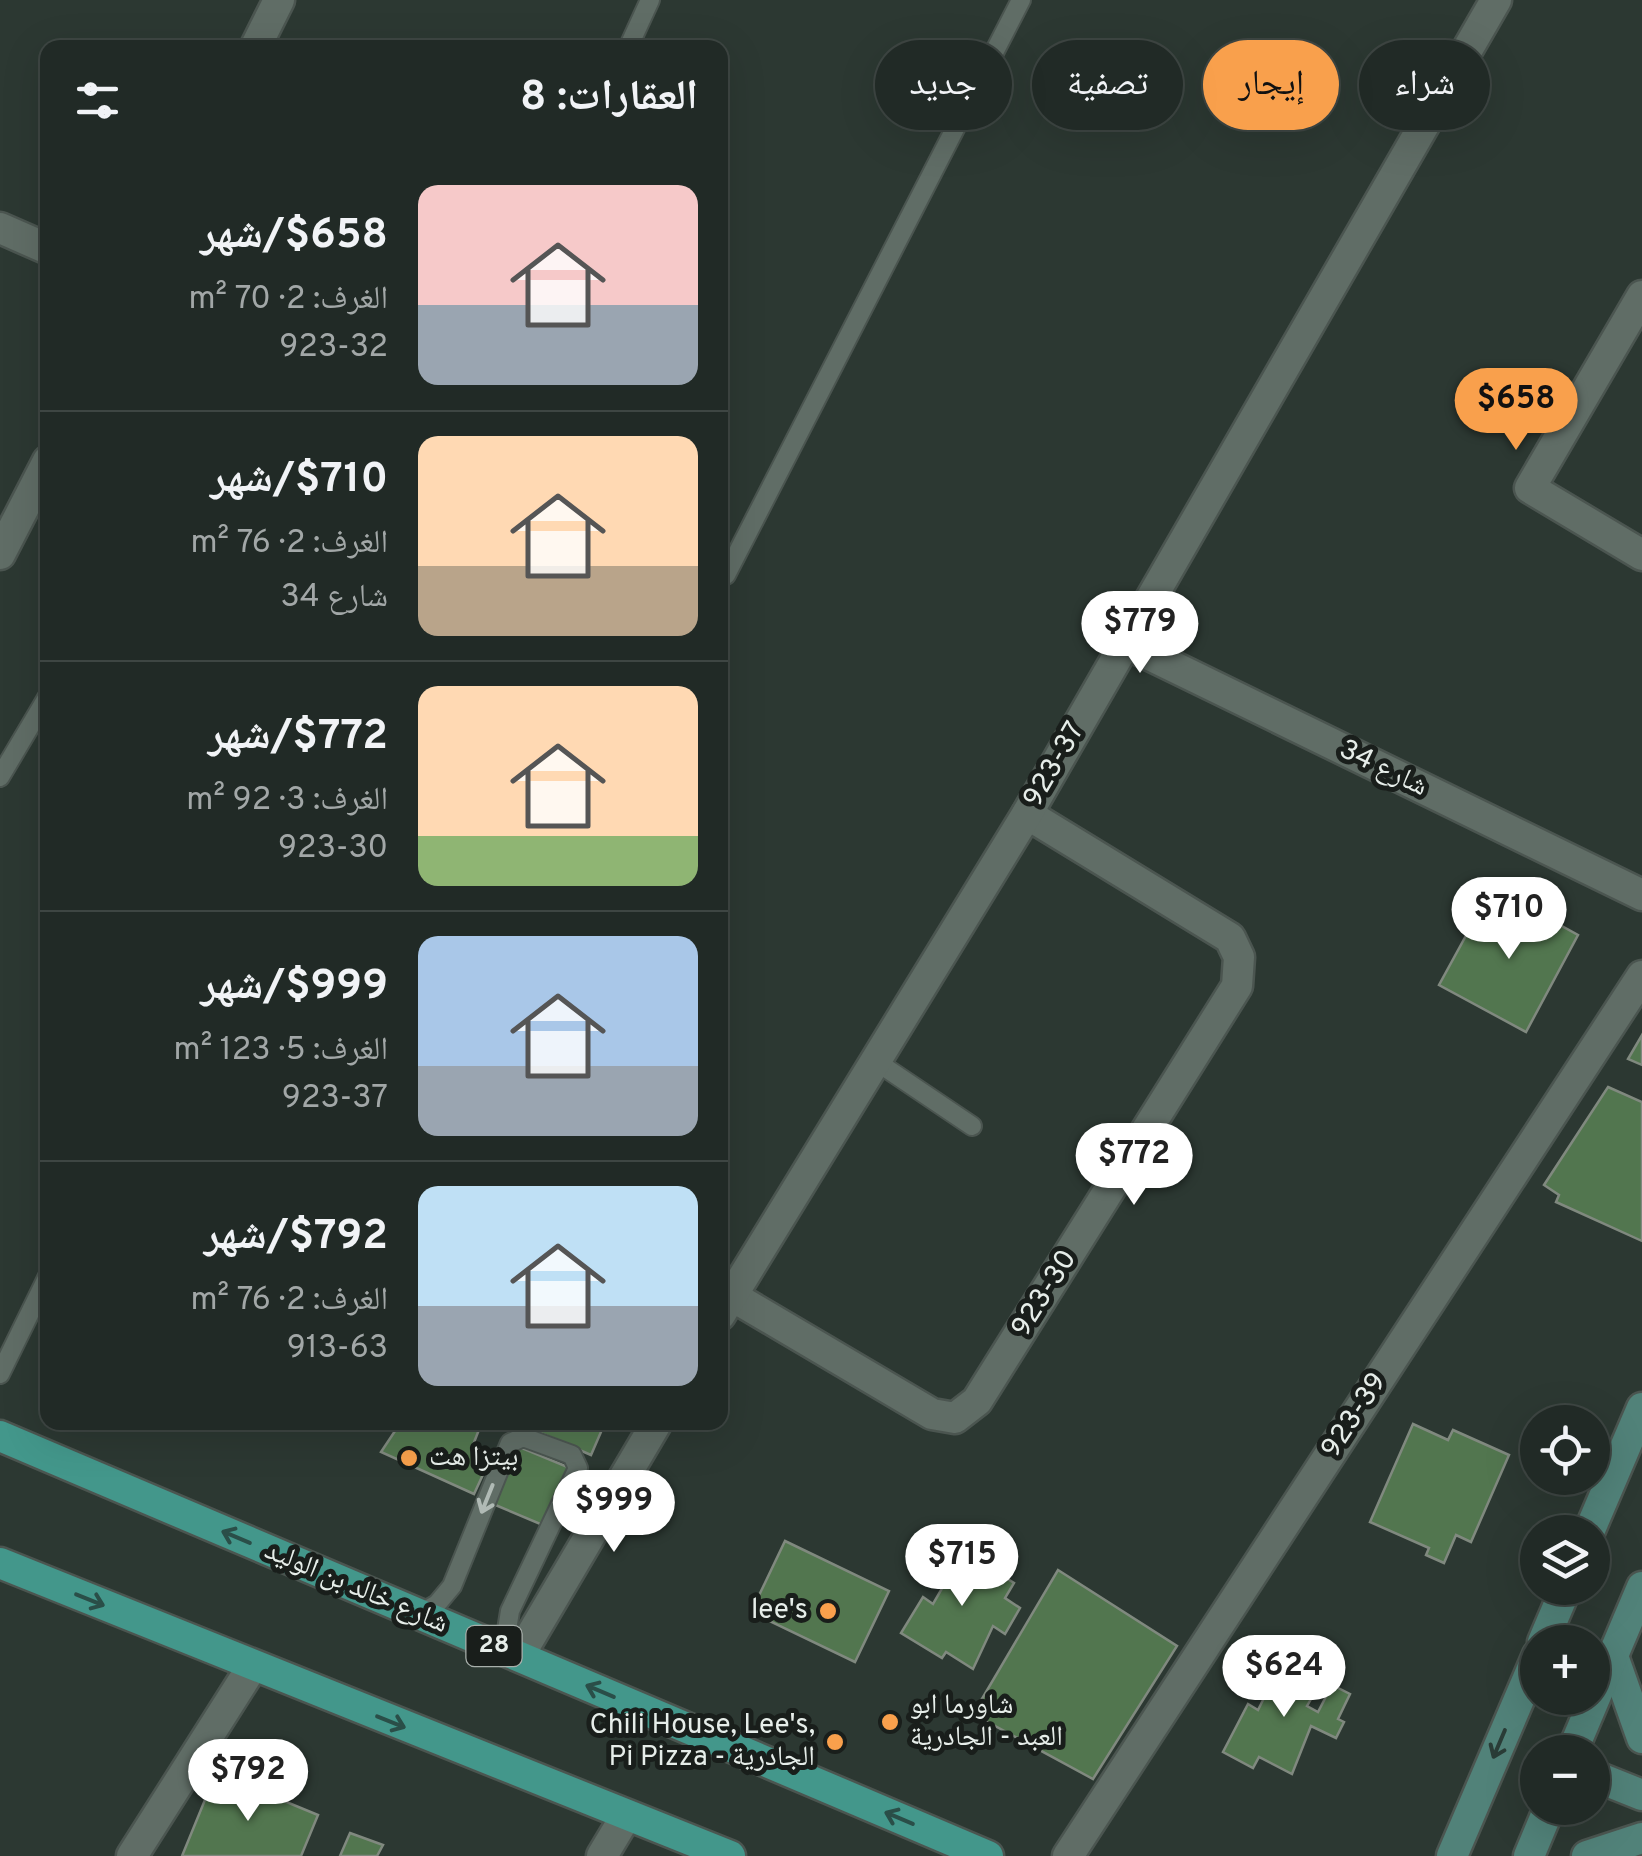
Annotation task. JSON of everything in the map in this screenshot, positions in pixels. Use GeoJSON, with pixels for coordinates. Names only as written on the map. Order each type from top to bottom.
{"type":"FeatureCollection","features":[{"type":"Feature","properties":{"kind":"main road","name":"شارع خالد بن الوليد"},"geometry":{"type":"LineString","coordinates":[[0,1436],[988,1856]]}},
{"type":"Feature","properties":{"kind":"main road"},"geometry":{"type":"LineString","coordinates":[[0,1563],[730,1856]]}},
{"type":"Feature","properties":{"kind":"street"},"geometry":{"type":"LineString","coordinates":[[259,40],[279,0]]}},
{"type":"Feature","properties":{"kind":"street","name":"923-37"},"geometry":{"type":"LineString","coordinates":[[728,1303],[1027,814],[1496,0]]}},
{"type":"Feature","properties":{"kind":"street"},"geometry":{"type":"LineString","coordinates":[[0,228],[40,245]]}},
{"type":"Feature","properties":{"kind":"street"},"geometry":{"type":"LineString","coordinates":[[1642,296],[1530,488],[1642,555]]}},
{"type":"Feature","properties":{"kind":"street"},"geometry":{"type":"LineString","coordinates":[[0,554],[40,476]]}},
{"type":"Feature","properties":{"kind":"street","name":"شارع 34"},"geometry":{"type":"LineString","coordinates":[[1125,643],[1642,895]]}},
{"type":"Feature","properties":{"kind":"street","name":"923-30"},"geometry":{"type":"LineString","coordinates":[[728,1307],[932,1414],[955,1418],[977,1401],[1238,986],[1239,957],[1230,938],[1027,814]]}},
{"type":"Feature","properties":{"kind":"street","name":"923-39"},"geometry":{"type":"LineString","coordinates":[[1068,1856],[1642,976]]}},
{"type":"Feature","properties":{"kind":"street"},"geometry":{"type":"LineString","coordinates":[[1596,1515],[1642,1408]]}},
{"type":"Feature","properties":{"kind":"street"},"geometry":{"type":"LineString","coordinates":[[514,1654],[652,1430]]}},
{"type":"Feature","properties":{"kind":"street"},"geometry":{"type":"LineString","coordinates":[[1579,1735],[1642,1586]]}},
{"type":"Feature","properties":{"kind":"street"},"geometry":{"type":"LineString","coordinates":[[1613,1656],[1642,1738]]}},
{"type":"Feature","properties":{"kind":"street"},"geometry":{"type":"LineString","coordinates":[[132,1856],[252,1667]]}},
{"type":"Feature","properties":{"kind":"street"},"geometry":{"type":"LineString","coordinates":[[1452,1856],[1520,1696]]}},
{"type":"Feature","properties":{"kind":"street"},"geometry":{"type":"LineString","coordinates":[[1610,1782],[1642,1795]]}},
{"type":"Feature","properties":{"kind":"street"},"geometry":{"type":"LineString","coordinates":[[602,1856],[626,1816]]}},
{"type":"Feature","properties":{"kind":"street"},"geometry":{"type":"LineString","coordinates":[[1528,1856],[1542,1825]]}},
{"type":"Feature","properties":{"kind":"street"},"geometry":{"type":"LineString","coordinates":[[1587,1856],[1642,1838]]}},
{"type":"Feature","properties":{"kind":"lane"},"geometry":{"type":"LineString","coordinates":[[632,40],[650,0]]}},
{"type":"Feature","properties":{"kind":"lane"},"geometry":{"type":"LineString","coordinates":[[728,571],[1021,0]]}},
{"type":"Feature","properties":{"kind":"lane"},"geometry":{"type":"LineString","coordinates":[[0,776],[40,709]]}},
{"type":"Feature","properties":{"kind":"lane"},"geometry":{"type":"LineString","coordinates":[[874,1060],[972,1126]]}},
{"type":"Feature","properties":{"kind":"lane"},"geometry":{"type":"LineString","coordinates":[[0,1374],[40,1292]]}},
{"type":"Feature","properties":{"kind":"lane"},"geometry":{"type":"LineString","coordinates":[[420,1614],[443,1599],[452,1586],[510,1443],[523,1437],[572,1455],[578,1468],[510,1611],[506,1636],[514,1654]]}},
{"type":"Feature","properties":{"kind":"building"},"geometry":{"type":"Polygon","coordinates":[[[1509,897],[1578,935],[1526,1032],[1439,985],[1485,901],[1502,910],[1509,897]]]}},
{"type":"Feature","properties":{"kind":"building"},"geometry":{"type":"Polygon","coordinates":[[[1642,1035],[1642,1065],[1628,1059],[1642,1035]]]}},
{"type":"Feature","properties":{"kind":"building"},"geometry":{"type":"Polygon","coordinates":[[[1608,1087],[1642,1102],[1642,1241],[1556,1202],[1559,1195],[1544,1185],[1608,1087]]]}},
{"type":"Feature","properties":{"kind":"building"},"geometry":{"type":"Polygon","coordinates":[[[1413,1424],[1448,1440],[1453,1430],[1509,1455],[1471,1542],[1456,1535],[1444,1563],[1426,1555],[1429,1548],[1370,1522],[1413,1424]]]}},
{"type":"Feature","properties":{"kind":"building"},"geometry":{"type":"Polygon","coordinates":[[[396,1430],[479,1430],[473,1445],[492,1455],[474,1494],[381,1452],[396,1430]]]}},
{"type":"Feature","properties":{"kind":"building"},"geometry":{"type":"Polygon","coordinates":[[[533,1430],[602,1430],[591,1455],[533,1430]]]}},
{"type":"Feature","properties":{"kind":"building"},"geometry":{"type":"Polygon","coordinates":[[[517,1446],[570,1468],[545,1526],[493,1504],[517,1446]]]}},
{"type":"Feature","properties":{"kind":"building"},"geometry":{"type":"Polygon","coordinates":[[[785,1541],[889,1591],[855,1662],[751,1612],[785,1541]]]}},
{"type":"Feature","properties":{"kind":"building"},"geometry":{"type":"Polygon","coordinates":[[[951,1544],[1014,1583],[1005,1598],[1020,1608],[1005,1634],[993,1626],[973,1669],[946,1652],[942,1658],[901,1633],[923,1597],[933,1604],[944,1585],[931,1577],[951,1544]]]}},
{"type":"Feature","properties":{"kind":"building"},"geometry":{"type":"Polygon","coordinates":[[[1058,1570],[1177,1646],[1093,1779],[973,1714],[1058,1570]]]}},
{"type":"Feature","properties":{"kind":"building"},"geometry":{"type":"Polygon","coordinates":[[[1276,1657],[1309,1674],[1299,1693],[1311,1699],[1307,1706],[1318,1712],[1332,1685],[1350,1694],[1338,1719],[1344,1722],[1336,1738],[1311,1726],[1292,1774],[1259,1757],[1253,1768],[1223,1752],[1248,1704],[1258,1710],[1272,1682],[1265,1679],[1276,1657]]]}},
{"type":"Feature","properties":{"kind":"building"},"geometry":{"type":"Polygon","coordinates":[[[216,1773],[318,1815],[301,1856],[182,1856],[216,1773]]]}},
{"type":"Feature","properties":{"kind":"building"},"geometry":{"type":"Polygon","coordinates":[[[350,1833],[383,1845],[377,1856],[340,1856],[350,1833]]]}},
{"type":"Feature","properties":{"kind":"place","name":"بيتزا هت"},"geometry":{"type":"Point","coordinates":[409,1458]}},
{"type":"Feature","properties":{"kind":"place","name":"lee's"},"geometry":{"type":"Point","coordinates":[828,1611]}},
{"type":"Feature","properties":{"kind":"place","name":"شاورما ابو العبد - الجادرية"},"geometry":{"type":"Point","coordinates":[890,1722]}},
{"type":"Feature","properties":{"kind":"place","name":"Chili House, Lee's, Pi Pizza - الجادرية"},"geometry":{"type":"Point","coordinates":[835,1742]}}]}
